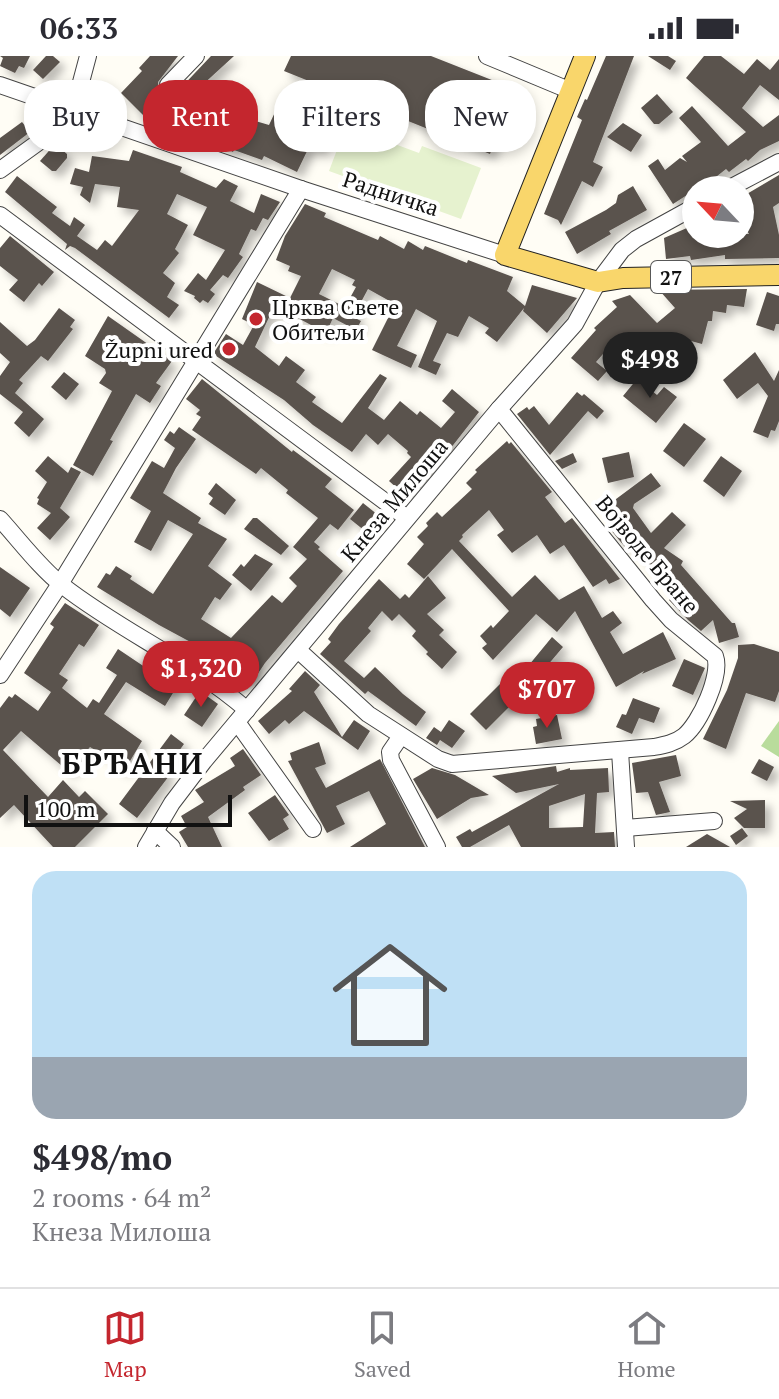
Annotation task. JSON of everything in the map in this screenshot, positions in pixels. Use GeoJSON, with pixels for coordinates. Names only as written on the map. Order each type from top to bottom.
{"type":"FeatureCollection","features":[{"type":"Feature","properties":{"kind":"main road"},"geometry":{"type":"LineString","coordinates":[[505,255],[585,56]]}},
{"type":"Feature","properties":{"kind":"main road","name":"Радничка"},"geometry":{"type":"LineString","coordinates":[[505,255],[598,282],[623,278],[779,275]]}},
{"type":"Feature","properties":{"kind":"street"},"geometry":{"type":"LineString","coordinates":[[82,80],[88,56]]}},
{"type":"Feature","properties":{"kind":"street"},"geometry":{"type":"LineString","coordinates":[[173,80],[196,56]]}},
{"type":"Feature","properties":{"kind":"street"},"geometry":{"type":"LineString","coordinates":[[487,56],[571,91]]}},
{"type":"Feature","properties":{"kind":"street","name":"Радничка"},"geometry":{"type":"LineString","coordinates":[[0,85],[24,94]]}},
{"type":"Feature","properties":{"kind":"street","name":"Радничка"},"geometry":{"type":"LineString","coordinates":[[127,130],[505,255]]}},
{"type":"Feature","properties":{"kind":"street"},"geometry":{"type":"LineString","coordinates":[[0,170],[25,152]]}},
{"type":"Feature","properties":{"kind":"street"},"geometry":{"type":"LineString","coordinates":[[752,176],[779,162]]}},
{"type":"Feature","properties":{"kind":"street"},"geometry":{"type":"LineString","coordinates":[[0,675],[60,584],[301,189]]}},
{"type":"Feature","properties":{"kind":"street","name":"Кнеза Милоша"},"geometry":{"type":"LineString","coordinates":[[146,847],[188,781],[499,409],[575,324],[612,260],[636,239],[682,214]]}},
{"type":"Feature","properties":{"kind":"street"},"geometry":{"type":"LineString","coordinates":[[0,215],[407,518]]}},
{"type":"Feature","properties":{"kind":"street","name":"Војводе Бране"},"geometry":{"type":"LineString","coordinates":[[298,650],[350,699],[401,736],[452,764],[620,751],[668,744],[687,733],[703,707],[718,663],[708,650],[662,610],[499,409]]}},
{"type":"Feature","properties":{"kind":"street"},"geometry":{"type":"LineString","coordinates":[[0,519],[60,584],[95,610],[217,684],[242,716],[313,829]]}},
{"type":"Feature","properties":{"kind":"street"},"geometry":{"type":"LineString","coordinates":[[401,736],[390,752],[391,760],[437,847]]}},
{"type":"Feature","properties":{"kind":"street"},"geometry":{"type":"LineString","coordinates":[[620,751],[626,847]]}},
{"type":"Feature","properties":{"kind":"street"},"geometry":{"type":"LineString","coordinates":[[625,828],[714,821]]}},
{"type":"Feature","properties":{"kind":"street"},"geometry":{"type":"LineString","coordinates":[[155,831],[172,847]]}},
{"type":"Feature","properties":{"kind":"green space"},"geometry":{"type":"Polygon","coordinates":[[[422,146],[425,152],[438,152],[481,168],[461,219],[329,171],[336,152],[409,152],[409,149],[419,153],[422,146]]]}},
{"type":"Feature","properties":{"kind":"green space"},"geometry":{"type":"Polygon","coordinates":[[[779,721],[779,757],[761,746],[779,721]]]}},
{"type":"Feature","properties":{"kind":"building"},"geometry":{"type":"Polygon","coordinates":[[[0,56],[30,56],[24,68],[19,66],[15,73],[0,66],[3,58],[0,56]]]}},
{"type":"Feature","properties":{"kind":"building"},"geometry":{"type":"Polygon","coordinates":[[[46,56],[53,56],[60,62],[43,79],[33,70],[46,56]]]}},
{"type":"Feature","properties":{"kind":"building"},"geometry":{"type":"Polygon","coordinates":[[[150,56],[178,56],[160,80],[143,80],[143,115],[127,99],[127,87],[142,71],[139,68],[150,56]]]}},
{"type":"Feature","properties":{"kind":"building"},"geometry":{"type":"Polygon","coordinates":[[[211,56],[234,56],[208,80],[188,80],[211,56]]]}},
{"type":"Feature","properties":{"kind":"building"},"geometry":{"type":"Polygon","coordinates":[[[291,56],[431,56],[492,80],[425,80],[425,128],[409,121],[409,80],[306,80],[284,71],[291,56]]]}},
{"type":"Feature","properties":{"kind":"building"},"geometry":{"type":"Polygon","coordinates":[[[606,56],[634,56],[593,162],[603,167],[593,187],[582,181],[561,225],[558,220],[544,214],[582,120],[577,117],[606,56]]]}},
{"type":"Feature","properties":{"kind":"building"},"geometry":{"type":"Polygon","coordinates":[[[648,56],[668,56],[676,61],[670,70],[648,56]]]}},
{"type":"Feature","properties":{"kind":"building"},"geometry":{"type":"Polygon","coordinates":[[[704,56],[721,56],[744,74],[757,59],[770,70],[779,59],[779,100],[760,85],[742,108],[763,127],[779,115],[779,141],[729,172],[726,169],[717,176],[682,176],[682,198],[673,204],[648,166],[658,159],[665,170],[680,158],[687,162],[682,156],[701,142],[679,118],[692,106],[728,146],[746,132],[686,78],[704,56]]]}},
{"type":"Feature","properties":{"kind":"building"},"geometry":{"type":"Polygon","coordinates":[[[657,94],[673,112],[659,124],[654,124],[641,108],[657,94]]]}},
{"type":"Feature","properties":{"kind":"building"},"geometry":{"type":"Polygon","coordinates":[[[274,114],[274,152],[307,152],[297,172],[264,156],[262,160],[240,152],[258,152],[258,122],[269,125],[274,114]]]}},
{"type":"Feature","properties":{"kind":"building"},"geometry":{"type":"Polygon","coordinates":[[[22,122],[24,124],[24,137],[0,155],[0,138],[22,122]]]}},
{"type":"Feature","properties":{"kind":"building"},"geometry":{"type":"Polygon","coordinates":[[[623,123],[642,135],[631,152],[607,137],[623,123]]]}},
{"type":"Feature","properties":{"kind":"building"},"geometry":{"type":"Polygon","coordinates":[[[133,150],[182,167],[180,172],[216,188],[224,179],[238,186],[230,201],[254,213],[261,194],[280,202],[268,220],[263,218],[256,231],[251,229],[239,254],[243,257],[228,278],[223,275],[210,290],[215,294],[208,303],[203,300],[200,303],[195,296],[184,291],[198,273],[206,280],[225,250],[193,235],[207,207],[177,194],[167,214],[188,225],[175,249],[179,253],[163,273],[175,283],[167,297],[179,305],[169,318],[75,248],[70,246],[65,250],[67,244],[5,192],[17,176],[57,207],[52,213],[70,226],[74,217],[85,225],[77,236],[97,250],[105,240],[112,246],[139,210],[117,207],[120,187],[95,184],[90,203],[80,195],[83,187],[70,184],[75,168],[89,172],[92,156],[129,161],[133,150]]]}},
{"type":"Feature","properties":{"kind":"building"},"geometry":{"type":"Polygon","coordinates":[[[48,152],[67,154],[56,171],[40,161],[48,152]]]}},
{"type":"Feature","properties":{"kind":"building"},"geometry":{"type":"Polygon","coordinates":[[[779,175],[779,203],[773,207],[779,235],[779,258],[725,259],[725,255],[691,260],[690,256],[666,259],[664,238],[682,230],[682,248],[754,248],[754,190],[779,175]]]}},
{"type":"Feature","properties":{"kind":"building"},"geometry":{"type":"Polygon","coordinates":[[[633,186],[647,210],[609,231],[611,234],[577,254],[565,232],[606,210],[616,203],[618,195],[633,186]]]}},
{"type":"Feature","properties":{"kind":"building"},"geometry":{"type":"Polygon","coordinates":[[[305,204],[326,213],[324,217],[378,240],[380,236],[404,249],[408,241],[423,250],[425,246],[513,277],[507,291],[525,306],[532,285],[577,298],[547,333],[523,311],[524,308],[497,342],[485,333],[489,328],[469,316],[458,337],[447,333],[433,361],[441,364],[436,375],[418,367],[437,321],[416,309],[397,346],[417,355],[411,368],[372,350],[395,304],[368,289],[353,317],[361,321],[356,330],[333,318],[326,333],[281,309],[279,314],[272,311],[255,347],[279,366],[286,356],[305,370],[296,382],[316,397],[312,402],[342,423],[380,374],[387,378],[368,408],[384,420],[400,401],[417,415],[420,411],[441,428],[455,412],[442,401],[452,389],[479,412],[432,472],[407,497],[389,481],[411,457],[388,434],[378,445],[366,434],[352,452],[284,400],[213,354],[226,334],[243,345],[254,325],[242,319],[257,282],[290,298],[301,276],[288,271],[290,266],[276,260],[285,236],[305,204]],[[332,269],[319,294],[345,307],[356,287],[352,285],[355,280],[332,269]]]}},
{"type":"Feature","properties":{"kind":"building"},"geometry":{"type":"Polygon","coordinates":[[[10,236],[54,272],[42,286],[39,283],[24,302],[9,290],[18,280],[0,266],[0,248],[10,236]]]}},
{"type":"Feature","properties":{"kind":"building"},"geometry":{"type":"Polygon","coordinates":[[[747,289],[744,307],[727,305],[726,313],[713,311],[702,344],[680,338],[655,358],[652,355],[641,370],[610,346],[596,362],[607,371],[598,381],[571,358],[596,330],[594,328],[617,307],[612,301],[630,295],[657,323],[675,308],[659,290],[747,289]]]}},
{"type":"Feature","properties":{"kind":"building"},"geometry":{"type":"Polygon","coordinates":[[[767,292],[779,296],[779,324],[776,324],[774,331],[756,325],[767,292]]]}},
{"type":"Feature","properties":{"kind":"building"},"geometry":{"type":"Polygon","coordinates":[[[59,308],[75,320],[70,327],[73,329],[48,361],[41,356],[19,380],[23,383],[15,393],[44,419],[29,437],[14,423],[23,412],[0,394],[0,376],[10,362],[0,353],[0,322],[27,346],[59,308]]]}},
{"type":"Feature","properties":{"kind":"building"},"geometry":{"type":"Polygon","coordinates":[[[108,316],[172,361],[156,383],[161,386],[150,403],[136,394],[93,476],[73,465],[112,391],[99,383],[106,373],[105,369],[85,356],[108,316]]]}},
{"type":"Feature","properties":{"kind":"building"},"geometry":{"type":"Polygon","coordinates":[[[755,352],[774,381],[779,370],[779,421],[768,438],[753,432],[768,396],[758,383],[737,399],[723,380],[755,352]]]}},
{"type":"Feature","properties":{"kind":"building"},"geometry":{"type":"Polygon","coordinates":[[[64,372],[79,384],[66,400],[51,387],[64,372]]]}},
{"type":"Feature","properties":{"kind":"building"},"geometry":{"type":"Polygon","coordinates":[[[202,379],[292,452],[332,479],[325,487],[354,510],[338,530],[330,524],[314,542],[343,571],[265,663],[251,684],[209,652],[97,587],[106,573],[110,575],[116,566],[153,594],[193,534],[168,520],[151,551],[134,542],[151,511],[130,498],[152,461],[164,468],[175,448],[164,440],[170,431],[174,434],[179,427],[196,439],[163,493],[201,518],[198,523],[227,539],[208,566],[232,584],[220,600],[215,597],[201,619],[231,638],[272,595],[282,603],[297,586],[289,578],[307,559],[293,547],[318,518],[261,468],[256,474],[192,430],[201,417],[196,414],[200,410],[186,399],[202,379]]]}},
{"type":"Feature","properties":{"kind":"building"},"geometry":{"type":"Polygon","coordinates":[[[637,379],[657,395],[664,387],[677,397],[656,423],[623,396],[637,379]]]}},
{"type":"Feature","properties":{"kind":"building"},"geometry":{"type":"Polygon","coordinates":[[[577,392],[604,411],[597,419],[588,411],[550,455],[517,414],[534,406],[549,425],[577,392]]]}},
{"type":"Feature","properties":{"kind":"building"},"geometry":{"type":"Polygon","coordinates":[[[684,423],[706,439],[684,467],[663,451],[684,423]]]}},
{"type":"Feature","properties":{"kind":"building"},"geometry":{"type":"Polygon","coordinates":[[[507,441],[552,492],[545,497],[565,523],[572,518],[620,579],[609,584],[606,579],[593,587],[564,545],[550,554],[537,535],[512,553],[497,535],[504,530],[489,510],[459,541],[512,597],[535,575],[559,600],[584,586],[602,618],[613,611],[622,623],[610,632],[623,654],[663,632],[676,659],[642,674],[644,671],[616,687],[575,611],[557,632],[536,614],[493,660],[482,648],[487,644],[480,636],[491,625],[493,628],[509,611],[452,549],[424,579],[407,564],[424,544],[417,537],[428,526],[426,523],[437,512],[442,517],[472,489],[466,483],[477,472],[475,470],[507,441]]]}},
{"type":"Feature","properties":{"kind":"building"},"geometry":{"type":"Polygon","coordinates":[[[629,452],[634,477],[608,483],[602,458],[629,452]]]}},
{"type":"Feature","properties":{"kind":"building"},"geometry":{"type":"Polygon","coordinates":[[[573,453],[577,462],[562,469],[555,461],[573,453]]]}},
{"type":"Feature","properties":{"kind":"building"},"geometry":{"type":"Polygon","coordinates":[[[48,456],[68,473],[71,467],[81,472],[60,508],[70,517],[50,540],[37,528],[51,513],[37,504],[37,498],[47,482],[35,471],[48,456]]]}},
{"type":"Feature","properties":{"kind":"building"},"geometry":{"type":"Polygon","coordinates":[[[721,456],[742,471],[724,497],[703,481],[721,456]]]}},
{"type":"Feature","properties":{"kind":"building"},"geometry":{"type":"Polygon","coordinates":[[[651,473],[661,486],[634,504],[633,508],[651,533],[672,512],[686,525],[664,548],[683,561],[681,565],[735,623],[739,637],[719,643],[713,620],[701,631],[669,600],[684,586],[647,564],[631,543],[625,547],[610,529],[616,524],[604,508],[651,473]]]}},
{"type":"Feature","properties":{"kind":"building"},"geometry":{"type":"Polygon","coordinates":[[[216,483],[236,500],[225,515],[209,504],[213,498],[208,494],[216,483]]]}},
{"type":"Feature","properties":{"kind":"building"},"geometry":{"type":"Polygon","coordinates":[[[363,503],[378,515],[365,531],[350,519],[363,503]]]}},
{"type":"Feature","properties":{"kind":"building"},"geometry":{"type":"Polygon","coordinates":[[[253,518],[257,518],[289,546],[281,555],[244,529],[253,518]]]}},
{"type":"Feature","properties":{"kind":"building"},"geometry":{"type":"Polygon","coordinates":[[[255,554],[273,564],[251,591],[232,575],[255,554]]]}},
{"type":"Feature","properties":{"kind":"building"},"geometry":{"type":"Polygon","coordinates":[[[0,567],[30,588],[10,617],[0,609],[0,567]]]}},
{"type":"Feature","properties":{"kind":"building"},"geometry":{"type":"Polygon","coordinates":[[[428,576],[446,598],[427,614],[444,630],[439,635],[457,652],[442,669],[426,654],[428,652],[412,636],[416,631],[399,614],[392,621],[382,611],[368,628],[371,631],[344,661],[364,678],[375,667],[426,712],[416,726],[368,691],[365,694],[320,654],[331,642],[328,639],[339,624],[379,579],[400,599],[405,594],[409,598],[428,576]]]}},
{"type":"Feature","properties":{"kind":"building"},"geometry":{"type":"Polygon","coordinates":[[[65,603],[99,625],[84,647],[79,644],[59,674],[68,680],[62,688],[87,708],[93,699],[99,703],[117,675],[106,668],[118,649],[176,688],[165,706],[126,682],[104,714],[142,741],[124,771],[90,747],[69,772],[21,731],[3,750],[48,797],[63,780],[79,797],[85,791],[108,814],[75,847],[53,847],[14,805],[0,818],[0,708],[9,696],[12,698],[15,694],[38,711],[51,692],[24,673],[54,627],[50,624],[65,603]]]}},
{"type":"Feature","properties":{"kind":"building"},"geometry":{"type":"Polygon","coordinates":[[[552,637],[563,647],[486,730],[470,714],[506,678],[509,681],[526,662],[529,665],[552,637]]]}},
{"type":"Feature","properties":{"kind":"building"},"geometry":{"type":"Polygon","coordinates":[[[754,644],[779,652],[779,691],[775,702],[746,693],[726,749],[703,739],[727,690],[738,658],[738,645],[754,644]]]}},
{"type":"Feature","properties":{"kind":"building"},"geometry":{"type":"Polygon","coordinates":[[[684,659],[705,668],[693,695],[672,686],[684,659]]]}},
{"type":"Feature","properties":{"kind":"building"},"geometry":{"type":"Polygon","coordinates":[[[305,671],[320,685],[314,692],[342,737],[354,720],[370,731],[358,750],[304,711],[289,724],[285,720],[269,734],[258,721],[292,691],[289,689],[305,671]]]}},
{"type":"Feature","properties":{"kind":"building"},"geometry":{"type":"Polygon","coordinates":[[[577,674],[585,706],[573,709],[565,677],[577,674]]]}},
{"type":"Feature","properties":{"kind":"building"},"geometry":{"type":"Polygon","coordinates":[[[200,691],[218,704],[202,727],[184,715],[200,691]]]}},
{"type":"Feature","properties":{"kind":"building"},"geometry":{"type":"Polygon","coordinates":[[[633,698],[660,708],[654,723],[639,718],[632,734],[616,727],[622,714],[626,715],[633,698]]]}},
{"type":"Feature","properties":{"kind":"building"},"geometry":{"type":"Polygon","coordinates":[[[557,715],[562,739],[536,744],[533,727],[537,726],[536,719],[557,715]]]}},
{"type":"Feature","properties":{"kind":"building"},"geometry":{"type":"Polygon","coordinates":[[[449,720],[465,731],[452,748],[440,740],[437,745],[426,738],[434,727],[441,732],[449,720]]]}},
{"type":"Feature","properties":{"kind":"building"},"geometry":{"type":"Polygon","coordinates":[[[171,734],[184,744],[164,772],[169,776],[137,818],[119,804],[171,734]]]}},
{"type":"Feature","properties":{"kind":"building"},"geometry":{"type":"Polygon","coordinates":[[[319,742],[326,764],[315,768],[326,788],[380,759],[425,847],[350,847],[386,824],[369,791],[336,806],[345,824],[327,833],[288,761],[292,760],[290,753],[319,742]]]}},
{"type":"Feature","properties":{"kind":"building"},"geometry":{"type":"Polygon","coordinates":[[[243,749],[261,775],[208,817],[222,847],[188,847],[179,832],[187,827],[181,816],[204,802],[195,790],[235,766],[230,758],[243,749]]]}},
{"type":"Feature","properties":{"kind":"building"},"geometry":{"type":"Polygon","coordinates":[[[676,755],[681,776],[659,782],[670,812],[656,815],[648,792],[636,793],[632,763],[676,755]]]}},
{"type":"Feature","properties":{"kind":"building"},"geometry":{"type":"Polygon","coordinates":[[[759,759],[774,767],[767,781],[751,773],[759,759]]]}},
{"type":"Feature","properties":{"kind":"building"},"geometry":{"type":"Polygon","coordinates":[[[556,766],[557,772],[570,768],[608,768],[609,792],[597,793],[595,833],[614,832],[615,847],[521,847],[509,825],[470,847],[462,847],[456,837],[470,829],[472,832],[559,784],[516,793],[492,776],[556,766]],[[585,794],[549,806],[549,828],[583,827],[585,794]]]}},
{"type":"Feature","properties":{"kind":"building"},"geometry":{"type":"Polygon","coordinates":[[[432,768],[455,775],[489,795],[471,798],[437,819],[413,779],[432,768]]]}},
{"type":"Feature","properties":{"kind":"building"},"geometry":{"type":"Polygon","coordinates":[[[275,795],[289,815],[283,819],[289,829],[269,841],[248,813],[275,795]]]}},
{"type":"Feature","properties":{"kind":"building"},"geometry":{"type":"Polygon","coordinates":[[[765,800],[765,828],[744,828],[734,818],[747,809],[730,801],[765,800]]]}},
{"type":"Feature","properties":{"kind":"building"},"geometry":{"type":"Polygon","coordinates":[[[742,828],[748,836],[736,845],[730,836],[742,828]]]}},
{"type":"Feature","properties":{"kind":"building"},"geometry":{"type":"Polygon","coordinates":[[[707,834],[730,847],[686,847],[707,834]]]}},
{"type":"Feature","properties":{"kind":"place","name":"Црква Свете Обитељи"},"geometry":{"type":"Point","coordinates":[256,319]}},
{"type":"Feature","properties":{"kind":"place","name":"Župni ured"},"geometry":{"type":"Point","coordinates":[229,349]}},
{"type":"Feature","properties":{"kind":"district","name":"БРЂАНИ"},"geometry":{"type":"Point","coordinates":[133,763]}}]}
